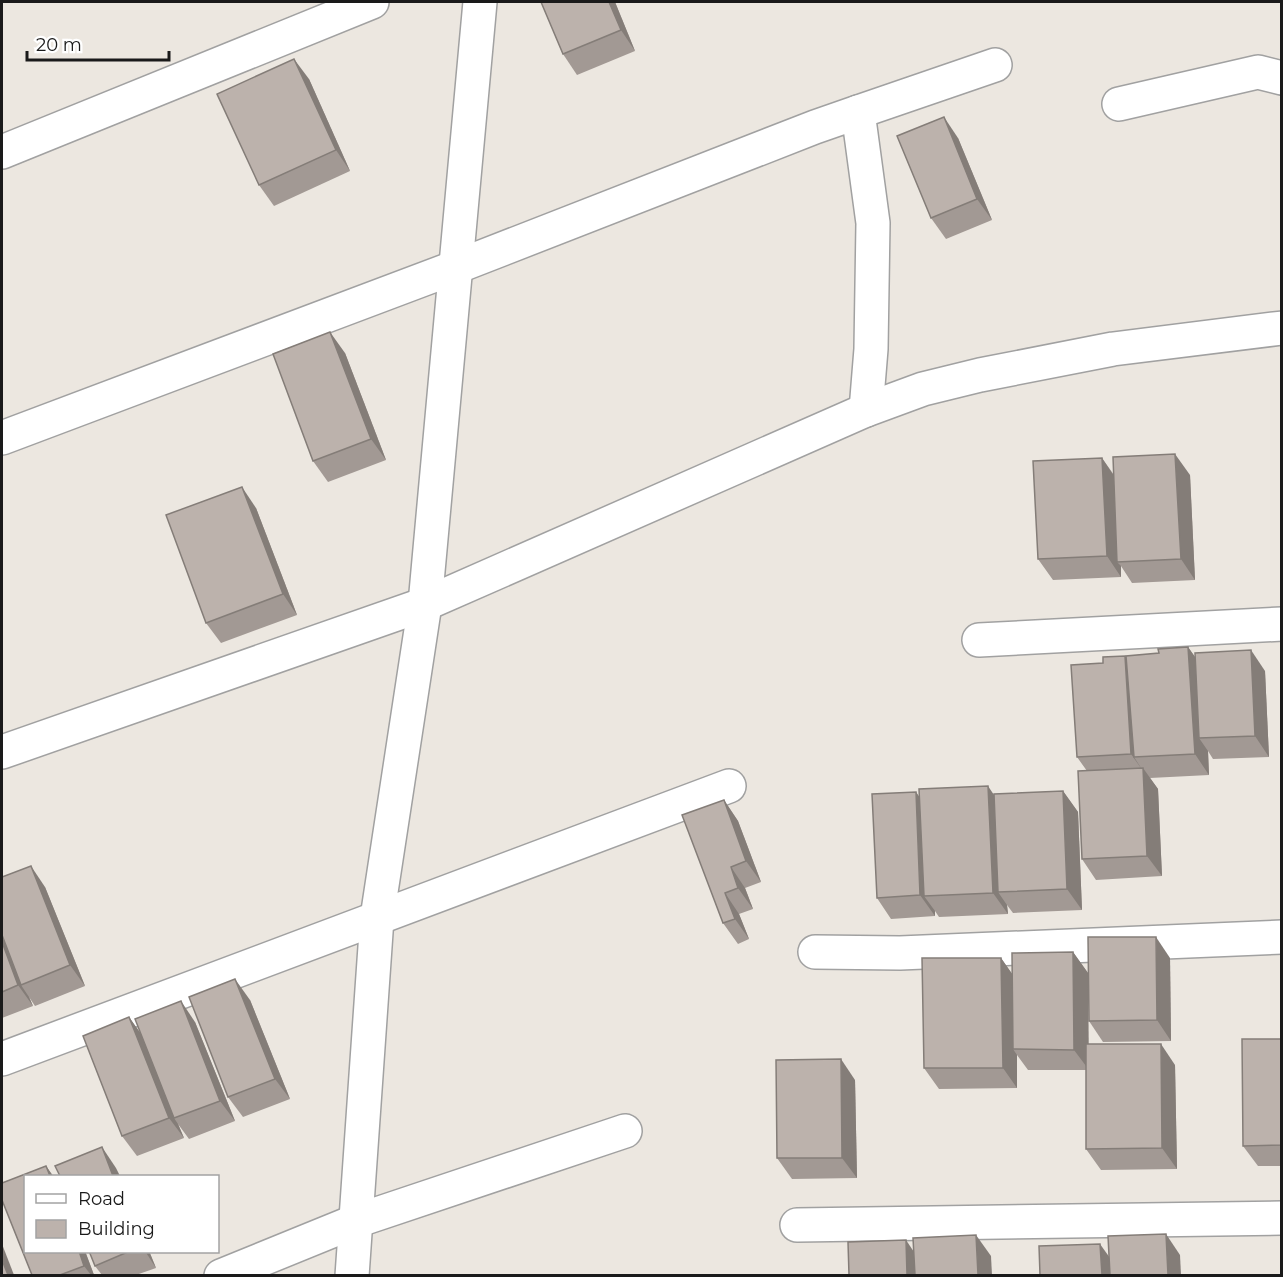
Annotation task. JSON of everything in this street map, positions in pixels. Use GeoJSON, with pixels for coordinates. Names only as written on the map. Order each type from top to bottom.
{"type":"FeatureCollection","features":[{"type":"Feature","properties":{"kind":"street"},"geometry":{"type":"LineString","coordinates":[[2,152],[372,2]]}},
{"type":"Feature","properties":{"kind":"street"},"geometry":{"type":"LineString","coordinates":[[352,1275],[377,918],[425,604],[480,2]]}},
{"type":"Feature","properties":{"kind":"street"},"geometry":{"type":"LineString","coordinates":[[2,438],[456,267],[815,127],[995,65]]}},
{"type":"Feature","properties":{"kind":"street"},"geometry":{"type":"LineString","coordinates":[[1119,104],[1258,72],[1281,78]]}},
{"type":"Feature","properties":{"kind":"street"},"geometry":{"type":"LineString","coordinates":[[858,112],[873,223],[871,350],[866,410]]}},
{"type":"Feature","properties":{"kind":"street"},"geometry":{"type":"LineString","coordinates":[[2,752],[425,604],[866,410],[923,389],[980,375],[1113,349],[1281,328]]}},
{"type":"Feature","properties":{"kind":"street"},"geometry":{"type":"LineString","coordinates":[[980,639],[1281,624]]}},
{"type":"Feature","properties":{"kind":"street"},"geometry":{"type":"LineString","coordinates":[[2,1059],[729,786]]}},
{"type":"Feature","properties":{"kind":"street"},"geometry":{"type":"LineString","coordinates":[[815,952],[900,953],[1281,937]]}},
{"type":"Feature","properties":{"kind":"street"},"geometry":{"type":"LineString","coordinates":[[220,1275],[356,1221],[624,1131]]}},
{"type":"Feature","properties":{"kind":"street"},"geometry":{"type":"LineString","coordinates":[[797,1225],[1281,1218]]}},
{"type":"Feature","properties":{"kind":"building"},"geometry":{"type":"Polygon","coordinates":[[[541,2],[609,2],[621,30],[563,54],[541,2]]]}},
{"type":"Feature","properties":{"kind":"building"},"geometry":{"type":"Polygon","coordinates":[[[294,59],[336,150],[259,185],[217,94],[294,59]]]}},
{"type":"Feature","properties":{"kind":"building"},"geometry":{"type":"Polygon","coordinates":[[[944,117],[977,199],[931,218],[897,136],[944,117]]]}},
{"type":"Feature","properties":{"kind":"building"},"geometry":{"type":"Polygon","coordinates":[[[330,332],[371,439],[313,461],[273,354],[330,332]]]}},
{"type":"Feature","properties":{"kind":"building"},"geometry":{"type":"Polygon","coordinates":[[[1175,454],[1181,559],[1117,562],[1113,457],[1175,454]]]}},
{"type":"Feature","properties":{"kind":"building"},"geometry":{"type":"Polygon","coordinates":[[[1102,458],[1107,556],[1038,559],[1033,461],[1102,458]]]}},
{"type":"Feature","properties":{"kind":"building"},"geometry":{"type":"Polygon","coordinates":[[[242,487],[283,594],[206,623],[166,515],[242,487]]]}},
{"type":"Feature","properties":{"kind":"building"},"geometry":{"type":"Polygon","coordinates":[[[1188,647],[1195,754],[1134,757],[1126,656],[1159,653],[1158,649],[1188,647]]]}},
{"type":"Feature","properties":{"kind":"building"},"geometry":{"type":"Polygon","coordinates":[[[1251,650],[1255,736],[1199,738],[1195,653],[1251,650]]]}},
{"type":"Feature","properties":{"kind":"building"},"geometry":{"type":"Polygon","coordinates":[[[1125,656],[1131,754],[1077,757],[1071,665],[1103,663],[1103,657],[1125,656]]]}},
{"type":"Feature","properties":{"kind":"building"},"geometry":{"type":"Polygon","coordinates":[[[1143,768],[1147,856],[1082,859],[1078,771],[1143,768]]]}},
{"type":"Feature","properties":{"kind":"building"},"geometry":{"type":"Polygon","coordinates":[[[988,786],[993,893],[924,896],[919,789],[988,786]]]}},
{"type":"Feature","properties":{"kind":"building"},"geometry":{"type":"Polygon","coordinates":[[[1063,791],[1067,889],[998,892],[994,794],[1063,791]]]}},
{"type":"Feature","properties":{"kind":"building"},"geometry":{"type":"Polygon","coordinates":[[[916,792],[920,895],[877,898],[872,794],[916,792]]]}},
{"type":"Feature","properties":{"kind":"building"},"geometry":{"type":"Polygon","coordinates":[[[724,800],[746,861],[731,867],[738,888],[725,893],[735,919],[723,923],[682,815],[724,800]]]}},
{"type":"Feature","properties":{"kind":"building"},"geometry":{"type":"Polygon","coordinates":[[[31,866],[70,965],[21,985],[2,935],[2,877],[31,866]]]}},
{"type":"Feature","properties":{"kind":"building"},"geometry":{"type":"Polygon","coordinates":[[[1088,937],[1156,937],[1157,1020],[1089,1021],[1088,937]]]}},
{"type":"Feature","properties":{"kind":"building"},"geometry":{"type":"Polygon","coordinates":[[[2,942],[18,985],[2,992],[2,942]]]}},
{"type":"Feature","properties":{"kind":"building"},"geometry":{"type":"Polygon","coordinates":[[[1073,952],[1074,1050],[1013,1049],[1012,953],[1073,952]]]}},
{"type":"Feature","properties":{"kind":"building"},"geometry":{"type":"Polygon","coordinates":[[[922,958],[1001,958],[1003,1068],[924,1068],[922,958]]]}},
{"type":"Feature","properties":{"kind":"building"},"geometry":{"type":"Polygon","coordinates":[[[235,979],[275,1079],[228,1097],[189,997],[235,979]]]}},
{"type":"Feature","properties":{"kind":"building"},"geometry":{"type":"Polygon","coordinates":[[[181,1001],[220,1101],[174,1118],[135,1019],[181,1001]]]}},
{"type":"Feature","properties":{"kind":"building"},"geometry":{"type":"Polygon","coordinates":[[[129,1017],[169,1118],[122,1136],[83,1036],[129,1017]]]}},
{"type":"Feature","properties":{"kind":"building"},"geometry":{"type":"Polygon","coordinates":[[[1242,1039],[1281,1039],[1281,1145],[1243,1146],[1242,1039]]]}},
{"type":"Feature","properties":{"kind":"building"},"geometry":{"type":"Polygon","coordinates":[[[1086,1044],[1161,1044],[1162,1148],[1086,1149],[1086,1044]]]}},
{"type":"Feature","properties":{"kind":"building"},"geometry":{"type":"Polygon","coordinates":[[[841,1059],[842,1158],[777,1158],[776,1060],[841,1059]]]}},
{"type":"Feature","properties":{"kind":"building"},"geometry":{"type":"Polygon","coordinates":[[[102,1147],[113,1175],[60,1175],[55,1166],[102,1147]]]}},
{"type":"Feature","properties":{"kind":"building"},"geometry":{"type":"Polygon","coordinates":[[[46,1166],[50,1175],[24,1175],[24,1253],[80,1253],[84,1266],[60,1275],[32,1275],[2,1200],[2,1183],[46,1166]]]}},
{"type":"Feature","properties":{"kind":"building"},"geometry":{"type":"Polygon","coordinates":[[[1166,1234],[1168,1275],[1110,1275],[1108,1236],[1166,1234]]]}},
{"type":"Feature","properties":{"kind":"building"},"geometry":{"type":"Polygon","coordinates":[[[976,1235],[978,1275],[915,1275],[913,1238],[976,1235]]]}},
{"type":"Feature","properties":{"kind":"building"},"geometry":{"type":"Polygon","coordinates":[[[906,1240],[907,1275],[849,1275],[848,1242],[906,1240]]]}},
{"type":"Feature","properties":{"kind":"building"},"geometry":{"type":"Polygon","coordinates":[[[1100,1244],[1102,1275],[1040,1275],[1039,1246],[1100,1244]]]}},
{"type":"Feature","properties":{"kind":"building"},"geometry":{"type":"Polygon","coordinates":[[[90,1253],[125,1253],[95,1266],[90,1253]]]}},
{"type":"Feature","properties":{"kind":"building"},"geometry":{"type":"Polygon","coordinates":[[[2,1260],[8,1275],[2,1275],[2,1260]]]}}]}
